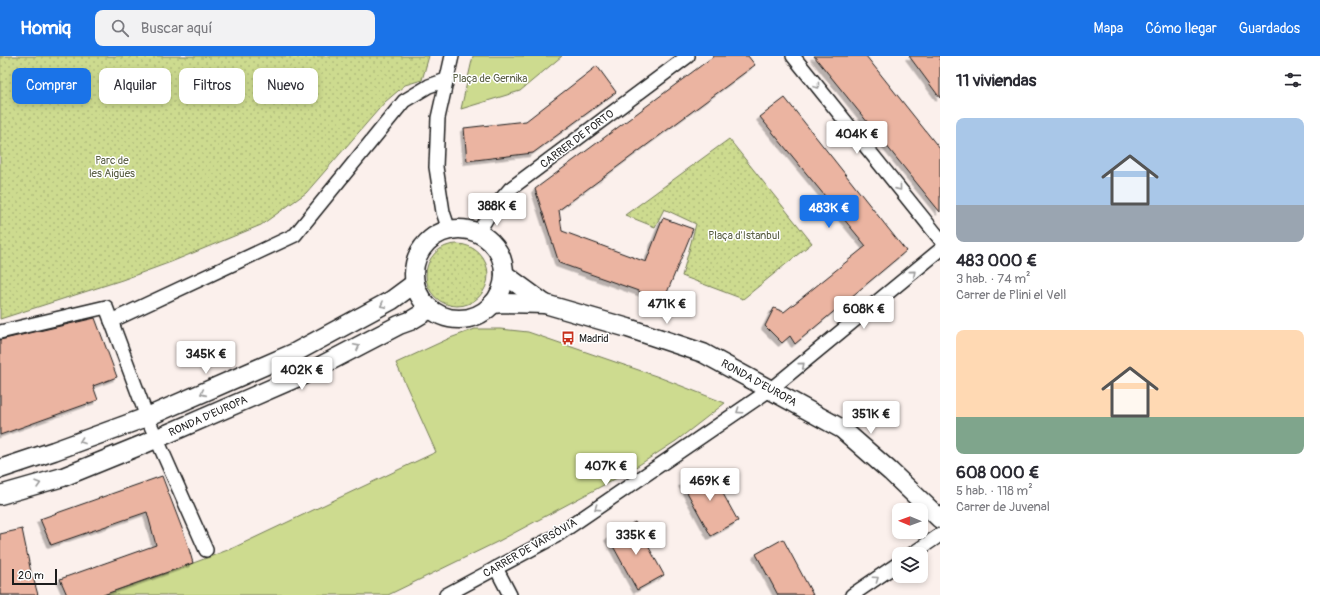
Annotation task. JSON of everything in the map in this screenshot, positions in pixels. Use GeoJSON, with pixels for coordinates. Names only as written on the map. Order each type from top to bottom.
{"type":"FeatureCollection","features":[{"type":"Feature","properties":{"kind":"street"},"geometry":{"type":"LineString","coordinates":[[449,230],[443,212],[436,167],[438,118],[452,56]]}},
{"type":"Feature","properties":{"kind":"street","name":"CARRER DE PORTO"},"geometry":{"type":"LineString","coordinates":[[478,233],[491,211],[510,189],[688,56]]}},
{"type":"Feature","properties":{"kind":"street"},"geometry":{"type":"LineString","coordinates":[[793,56],[940,239]]}},
{"type":"Feature","properties":{"kind":"street"},"geometry":{"type":"LineString","coordinates":[[111,321],[295,235],[404,101],[429,86],[446,80]]}},
{"type":"Feature","properties":{"kind":"street"},"geometry":{"type":"LineString","coordinates":[[464,229],[478,233],[489,240],[497,250],[502,261],[504,274],[501,290],[492,304],[482,313],[469,318],[456,319],[442,316],[430,308],[420,297],[415,283],[414,269],[418,256],[425,244],[436,235],[449,230],[464,229]]}},
{"type":"Feature","properties":{"kind":"street","name":"CARRER DE VARSÒVIA"},"geometry":{"type":"LineString","coordinates":[[446,595],[556,536],[772,390],[940,250]]}},
{"type":"Feature","properties":{"kind":"street","name":"RONDA D'EUROPA"},"geometry":{"type":"LineString","coordinates":[[504,274],[545,304]]}},
{"type":"Feature","properties":{"kind":"street"},"geometry":{"type":"LineString","coordinates":[[0,469],[147,417],[296,352],[392,300],[415,283]]}},
{"type":"Feature","properties":{"kind":"street","name":"RONDA D'EUROPA"},"geometry":{"type":"LineString","coordinates":[[492,304],[545,304],[628,328],[703,353],[842,429],[891,472],[940,519]]}},
{"type":"Feature","properties":{"kind":"street"},"geometry":{"type":"LineString","coordinates":[[0,332],[106,307],[156,439],[206,550]]}},
{"type":"Feature","properties":{"kind":"street","name":"RONDA D'EUROPA"},"geometry":{"type":"LineString","coordinates":[[0,495],[63,477],[156,439],[305,374],[399,325],[410,321],[430,308]]}},
{"type":"Feature","properties":{"kind":"street"},"geometry":{"type":"LineString","coordinates":[[922,547],[940,535]]}},
{"type":"Feature","properties":{"kind":"street"},"geometry":{"type":"LineString","coordinates":[[496,568],[510,595]]}},
{"type":"Feature","properties":{"kind":"street"},"geometry":{"type":"LineString","coordinates":[[852,595],[892,568]]}},
{"type":"Feature","properties":{"kind":"green space","name":"Parc de les Aigües"},"geometry":{"type":"Polygon","coordinates":[[[0,56],[429,56],[422,80],[405,85],[385,102],[306,193],[261,225],[171,262],[122,280],[0,319],[0,56]]]}},
{"type":"Feature","properties":{"kind":"green space","name":"Plaça de Gernika"},"geometry":{"type":"Polygon","coordinates":[[[473,56],[562,56],[520,91],[461,109],[473,56]]]}},
{"type":"Feature","properties":{"kind":"green space","name":"Plaça d'Istanbul"},"geometry":{"type":"Polygon","coordinates":[[[729,139],[812,243],[743,299],[682,276],[696,224],[664,209],[655,227],[625,215],[729,139]]]}},
{"type":"Feature","properties":{"kind":"green space"},"geometry":{"type":"Polygon","coordinates":[[[457,244],[469,247],[479,253],[485,263],[488,275],[485,287],[479,297],[469,303],[457,306],[445,303],[435,297],[429,287],[426,275],[429,263],[435,253],[445,247],[457,244]]]}},
{"type":"Feature","properties":{"kind":"green space"},"geometry":{"type":"Polygon","coordinates":[[[475,329],[500,329],[528,332],[656,376],[725,403],[676,441],[628,472],[499,541],[388,595],[103,595],[233,548],[436,452],[396,363],[450,338],[475,329]]]}},
{"type":"Feature","properties":{"kind":"building"},"geometry":{"type":"Polygon","coordinates":[[[714,56],[748,56],[755,65],[559,210],[562,231],[646,262],[663,218],[693,229],[664,300],[559,263],[535,189],[714,56]]]}},
{"type":"Feature","properties":{"kind":"building"},"geometry":{"type":"Polygon","coordinates":[[[814,56],[866,56],[940,149],[940,212],[814,56]]]}},
{"type":"Feature","properties":{"kind":"building"},"geometry":{"type":"Polygon","coordinates":[[[909,56],[940,56],[940,98],[909,56]]]}},
{"type":"Feature","properties":{"kind":"building"},"geometry":{"type":"Polygon","coordinates":[[[597,66],[616,92],[533,153],[467,161],[464,128],[526,121],[597,66]]]}},
{"type":"Feature","properties":{"kind":"building"},"geometry":{"type":"Polygon","coordinates":[[[785,98],[906,251],[795,344],[790,336],[782,343],[765,326],[774,308],[784,312],[866,246],[760,117],[785,98]]]}},
{"type":"Feature","properties":{"kind":"building"},"geometry":{"type":"Polygon","coordinates":[[[95,318],[117,377],[93,386],[98,400],[0,435],[0,340],[95,318]]]}},
{"type":"Feature","properties":{"kind":"building"},"geometry":{"type":"Polygon","coordinates":[[[709,468],[738,521],[711,536],[682,483],[709,468]]]}},
{"type":"Feature","properties":{"kind":"building"},"geometry":{"type":"Polygon","coordinates":[[[162,476],[186,539],[193,563],[103,595],[67,595],[60,579],[156,545],[147,512],[51,545],[40,519],[162,476]]]}},
{"type":"Feature","properties":{"kind":"building"},"geometry":{"type":"Polygon","coordinates":[[[635,522],[664,575],[637,590],[608,537],[635,522]]]}},
{"type":"Feature","properties":{"kind":"building"},"geometry":{"type":"Polygon","coordinates":[[[22,529],[32,577],[38,595],[0,595],[0,534],[22,529]]]}},
{"type":"Feature","properties":{"kind":"building"},"geometry":{"type":"Polygon","coordinates":[[[783,539],[813,595],[778,595],[756,554],[783,539]]]}},
{"type":"Feature","properties":{"kind":"place","name":"Madrid"},"geometry":{"type":"Point","coordinates":[568,338]}}]}
